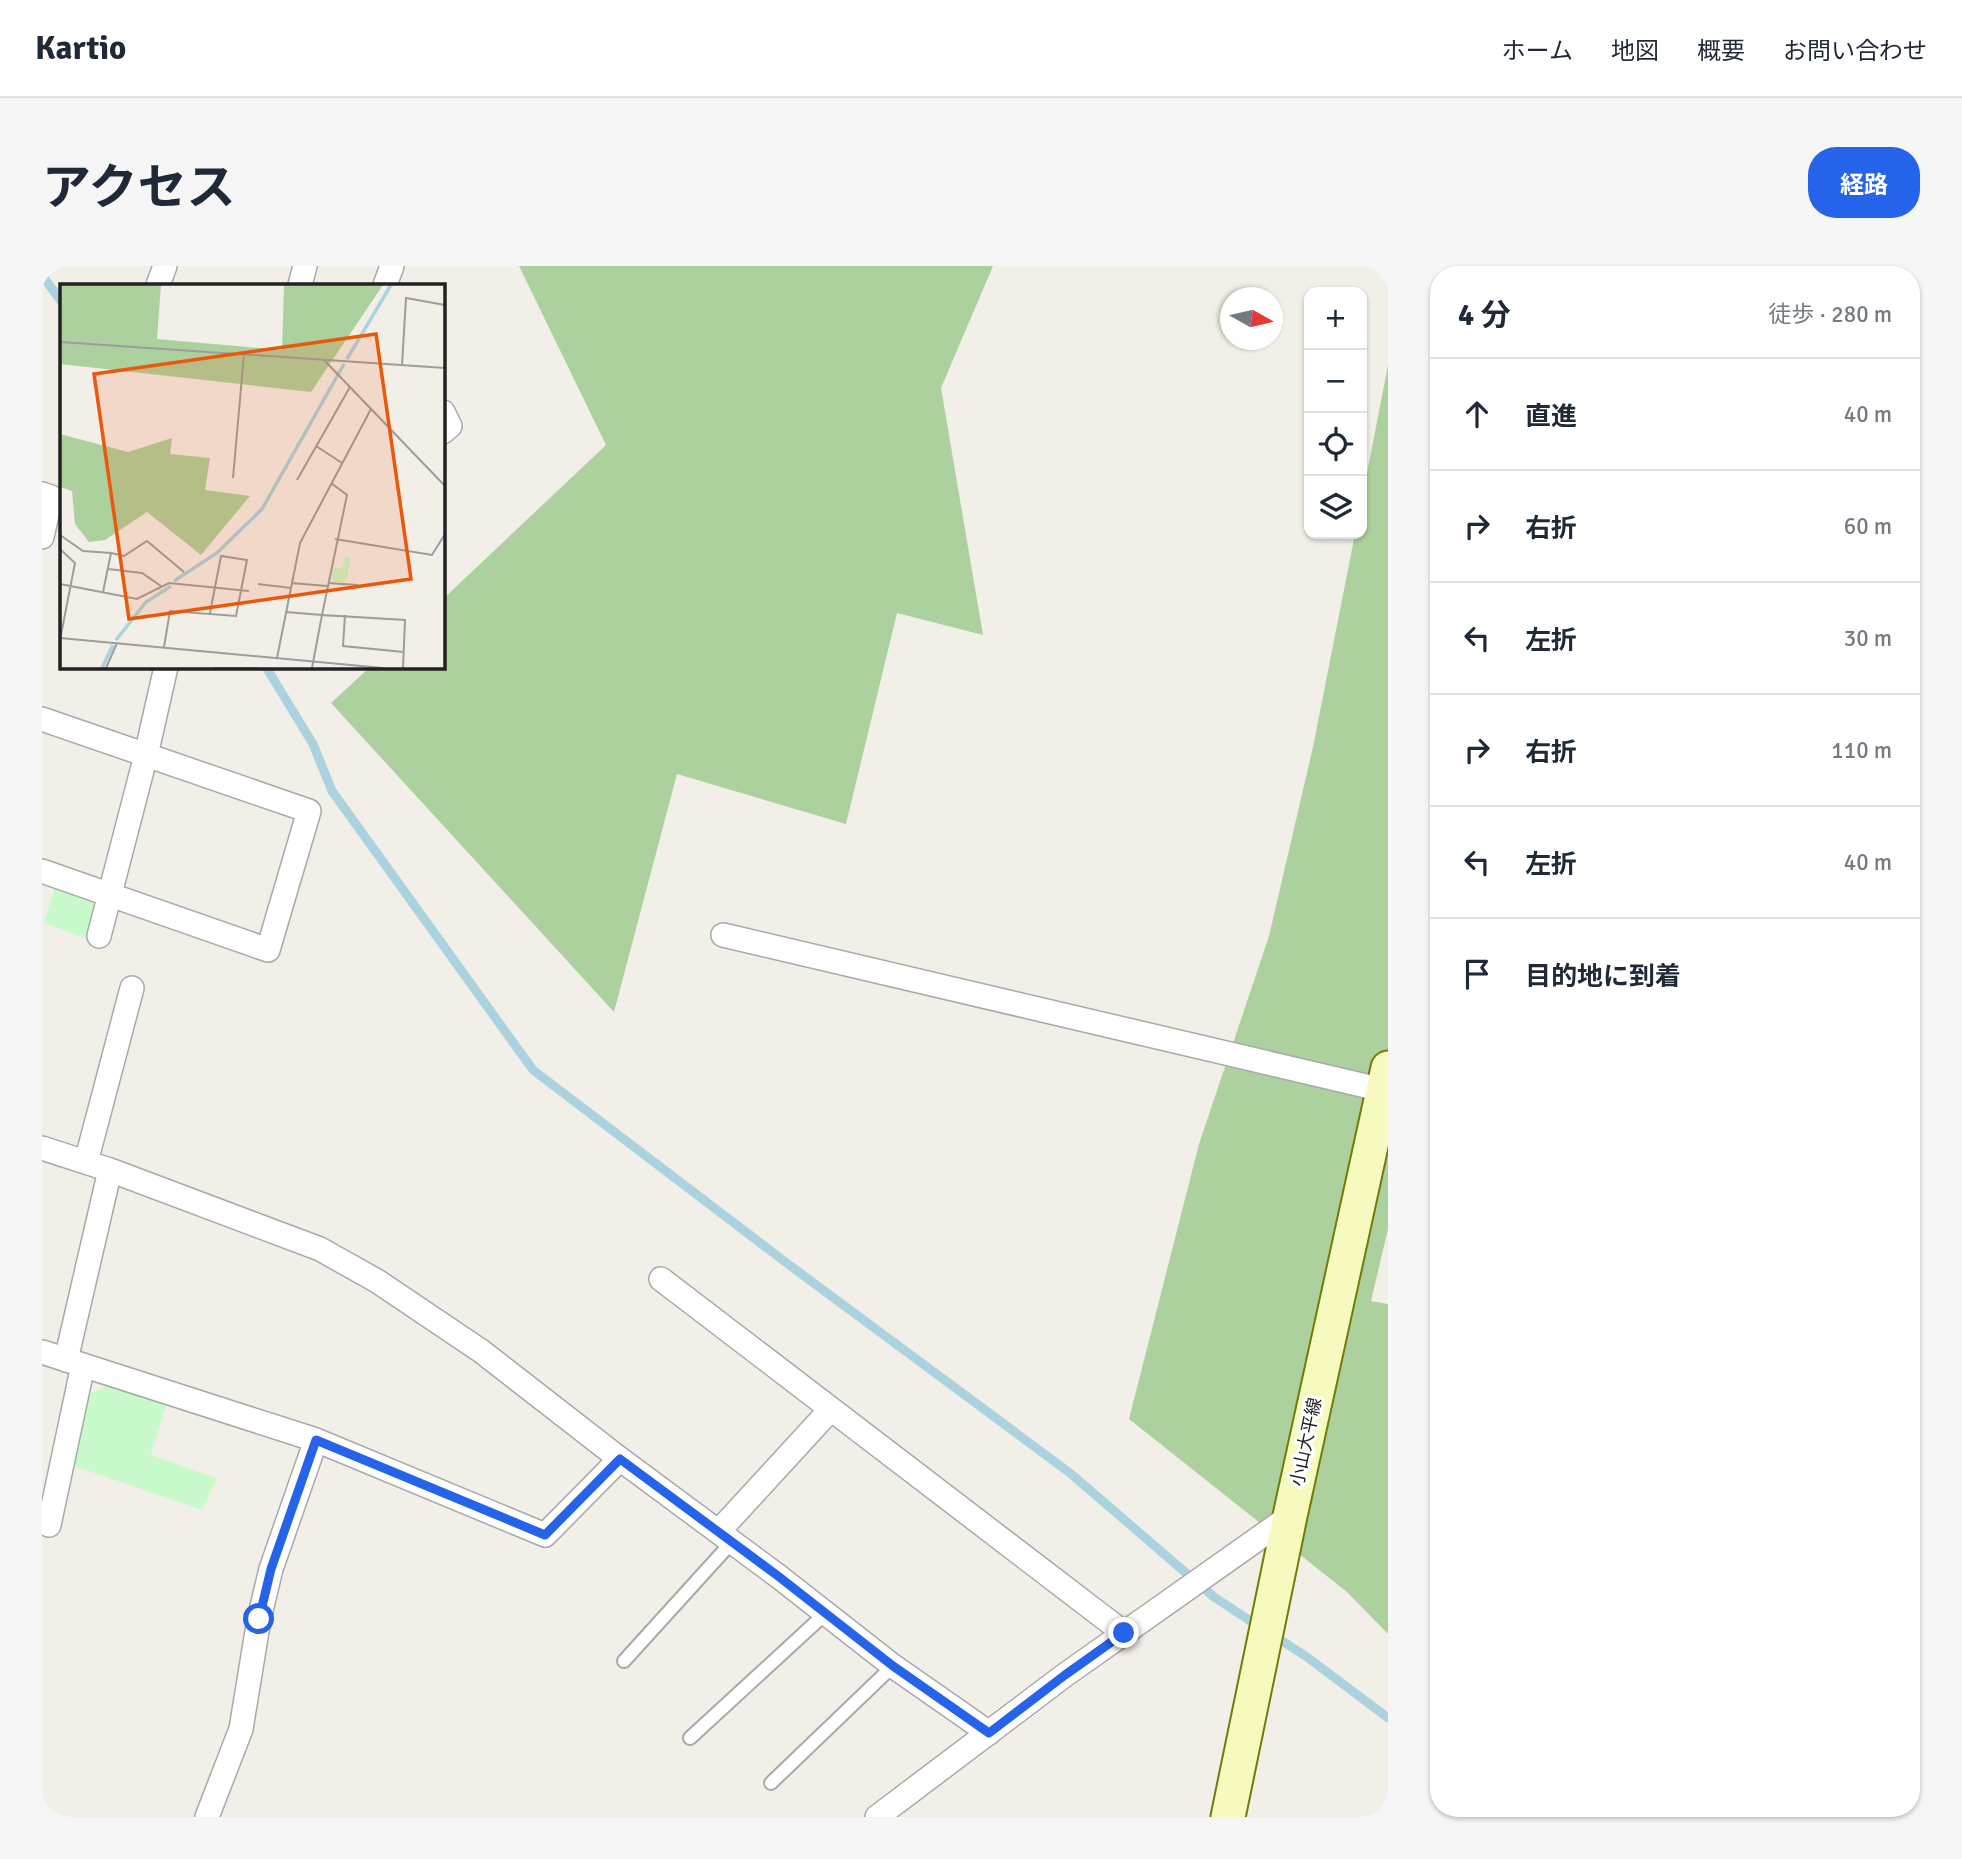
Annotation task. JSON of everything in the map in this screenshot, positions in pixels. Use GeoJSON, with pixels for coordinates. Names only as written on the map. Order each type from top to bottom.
{"type":"FeatureCollection","features":[{"type":"Feature","properties":{"kind":"main road","name":"小山大平線"},"geometry":{"type":"LineString","coordinates":[[1228,1817],[1290,1516],[1386,1079]]}},
{"type":"Feature","properties":{"kind":"street"},"geometry":{"type":"LineString","coordinates":[[158,284],[165,266]]}},
{"type":"Feature","properties":{"kind":"street"},"geometry":{"type":"LineString","coordinates":[[300,284],[305,266]]}},
{"type":"Feature","properties":{"kind":"street"},"geometry":{"type":"LineString","coordinates":[[385,284],[392,266]]}},
{"type":"Feature","properties":{"kind":"street"},"geometry":{"type":"LineString","coordinates":[[444,414],[450,426],[444,431]]}},
{"type":"Feature","properties":{"kind":"street"},"geometry":{"type":"LineString","coordinates":[[42,494],[51,497],[42,537]]}},
{"type":"Feature","properties":{"kind":"street"},"geometry":{"type":"LineString","coordinates":[[99,936],[166,668]]}},
{"type":"Feature","properties":{"kind":"street"},"geometry":{"type":"LineString","coordinates":[[42,719],[309,811],[268,950],[42,871]]}},
{"type":"Feature","properties":{"kind":"street"},"geometry":{"type":"LineString","coordinates":[[723,935],[1386,1079]]}},
{"type":"Feature","properties":{"kind":"street"},"geometry":{"type":"LineString","coordinates":[[86,1163],[132,988]]}},
{"type":"Feature","properties":{"kind":"street"},"geometry":{"type":"LineString","coordinates":[[42,1148],[110,1170],[320,1249],[377,1280],[481,1351],[893,1666],[989,1733]]}},
{"type":"Feature","properties":{"kind":"street"},"geometry":{"type":"LineString","coordinates":[[48,1525],[74,1362],[110,1170]]}},
{"type":"Feature","properties":{"kind":"street"},"geometry":{"type":"LineString","coordinates":[[661,1279],[1124,1633]]}},
{"type":"Feature","properties":{"kind":"street"},"geometry":{"type":"LineString","coordinates":[[42,1352],[316,1440],[545,1535],[620,1459]]}},
{"type":"Feature","properties":{"kind":"street"},"geometry":{"type":"LineString","coordinates":[[726,1537],[831,1409]]}},
{"type":"Feature","properties":{"kind":"street"},"geometry":{"type":"LineString","coordinates":[[207,1817],[241,1729],[259,1619],[271,1569],[316,1440]]}},
{"type":"Feature","properties":{"kind":"street"},"geometry":{"type":"LineString","coordinates":[[877,1817],[1065,1675],[1290,1516]]}},
{"type":"Feature","properties":{"kind":"lane"},"geometry":{"type":"LineString","coordinates":[[624,1661],[726,1537]]}},
{"type":"Feature","properties":{"kind":"lane"},"geometry":{"type":"LineString","coordinates":[[690,1738],[826,1613]]}},
{"type":"Feature","properties":{"kind":"lane"},"geometry":{"type":"LineString","coordinates":[[771,1783],[893,1666]]}},
{"type":"Feature","properties":{"kind":"green space"},"geometry":{"type":"Polygon","coordinates":[[[519,266],[993,266],[941,388],[983,635],[897,613],[846,824],[677,774],[614,1012],[331,703],[369,668],[444,668],[444,598],[606,445],[519,266]]]}},
{"type":"Feature","properties":{"kind":"green space"},"geometry":{"type":"Polygon","coordinates":[[[1388,365],[1388,1229],[1371,1301],[1388,1304],[1388,1634],[1347,1592],[1129,1419],[1199,1144],[1269,936],[1313,747],[1354,539],[1367,539],[1367,473],[1388,365]]]}},
{"type":"Feature","properties":{"kind":"green space"},"geometry":{"type":"Polygon","coordinates":[[[56,884],[101,901],[90,940],[44,923],[56,884]]]}},
{"type":"Feature","properties":{"kind":"green space"},"geometry":{"type":"Polygon","coordinates":[[[113,1383],[167,1402],[151,1455],[217,1478],[202,1510],[74,1466],[88,1395],[113,1383]]]}},
{"type":"Feature","properties":{"kind":"waterway"},"geometry":{"type":"LineString","coordinates":[[42,275],[60,300]]}},
{"type":"Feature","properties":{"kind":"waterway"},"geometry":{"type":"LineString","coordinates":[[267,668],[313,744],[332,791],[533,1070],[788,1264],[1070,1473],[1214,1597],[1261,1628]]}},
{"type":"Feature","properties":{"kind":"waterway"},"geometry":{"type":"LineString","coordinates":[[1273,1635],[1388,1718]]}},
{"type":"Feature","properties":{"kind":"route"},"geometry":{"type":"LineString","coordinates":[[259,1619],[271,1569],[316,1440],[545,1535],[620,1459],[778,1576],[893,1666],[989,1733],[1124,1633]]}}]}
